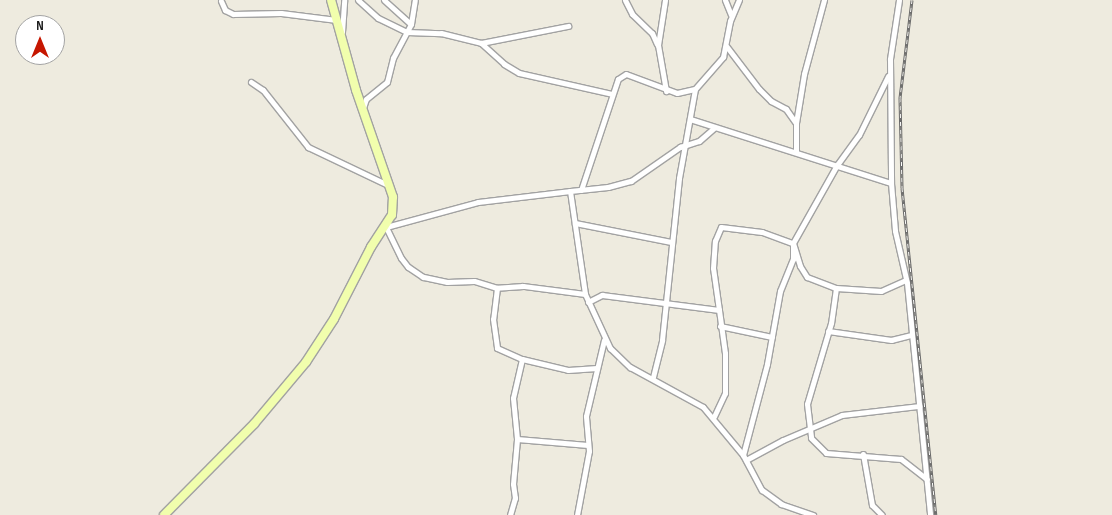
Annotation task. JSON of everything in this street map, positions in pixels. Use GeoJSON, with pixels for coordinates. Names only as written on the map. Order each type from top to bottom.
{"type":"FeatureCollection","features":[{"type":"Feature","properties":{"kind":"street"},"geometry":{"type":"LineString","coordinates":[[164,515],[254,424],[306,362],[334,319],[371,247],[386,227],[393,207],[388,185],[363,109],[331,0]]}},
{"type":"Feature","properties":{"kind":"street"},"geometry":{"type":"LineString","coordinates":[[343,44],[344,0]]}},
{"type":"Feature","properties":{"kind":"street"},"geometry":{"type":"LineString","coordinates":[[358,0],[378,18],[407,32],[441,33],[481,43],[568,26]]}},
{"type":"Feature","properties":{"kind":"street"},"geometry":{"type":"LineString","coordinates":[[384,0],[411,24]]}},
{"type":"Feature","properties":{"kind":"street"},"geometry":{"type":"LineString","coordinates":[[363,109],[366,99],[387,82],[393,58],[411,24],[415,0]]}},
{"type":"Feature","properties":{"kind":"street"},"geometry":{"type":"LineString","coordinates":[[625,0],[637,21],[653,34],[658,45],[666,91]]}},
{"type":"Feature","properties":{"kind":"street"},"geometry":{"type":"LineString","coordinates":[[658,45],[663,0]]}},
{"type":"Feature","properties":{"kind":"street"},"geometry":{"type":"LineString","coordinates":[[725,0],[732,16]]}},
{"type":"Feature","properties":{"kind":"street"},"geometry":{"type":"LineString","coordinates":[[581,190],[618,79],[626,74],[666,91],[681,93],[695,89],[718,66],[727,47],[732,16],[739,0]]}},
{"type":"Feature","properties":{"kind":"street"},"geometry":{"type":"LineString","coordinates":[[796,151],[796,123],[811,41],[824,0]]}},
{"type":"Feature","properties":{"kind":"street"},"geometry":{"type":"LineString","coordinates":[[899,0],[890,74],[891,183],[895,232],[906,280],[910,335],[930,515]]}},
{"type":"Feature","properties":{"kind":"street"},"geometry":{"type":"LineString","coordinates":[[221,1],[224,10],[232,14],[281,13],[337,20]]}},
{"type":"Feature","properties":{"kind":"street"},"geometry":{"type":"LineString","coordinates":[[481,43],[504,64],[519,72],[612,94]]}},
{"type":"Feature","properties":{"kind":"street"},"geometry":{"type":"LineString","coordinates":[[727,47],[759,89],[771,101],[786,109],[796,123]]}},
{"type":"Feature","properties":{"kind":"street"},"geometry":{"type":"LineString","coordinates":[[744,457],[772,337],[780,292],[792,259],[793,243],[837,165],[859,134],[890,74]]}},
{"type":"Feature","properties":{"kind":"street"},"geometry":{"type":"LineString","coordinates":[[251,82],[263,90],[308,147],[388,185]]}},
{"type":"Feature","properties":{"kind":"street"},"geometry":{"type":"LineString","coordinates":[[653,377],[661,350],[671,242],[695,89]]}},
{"type":"Feature","properties":{"kind":"street"},"geometry":{"type":"LineString","coordinates":[[690,119],[714,128],[796,151],[891,183]]}},
{"type":"Feature","properties":{"kind":"street"},"geometry":{"type":"LineString","coordinates":[[386,227],[478,202],[581,190],[631,181],[685,146],[699,141],[714,128]]}},
{"type":"Feature","properties":{"kind":"street"},"geometry":{"type":"LineString","coordinates":[[570,191],[586,294],[604,340],[623,362],[653,377],[703,407],[714,417],[744,457],[756,482],[776,501],[814,515]]}},
{"type":"Feature","properties":{"kind":"street"},"geometry":{"type":"LineString","coordinates":[[575,223],[671,242]]}},
{"type":"Feature","properties":{"kind":"street"},"geometry":{"type":"LineString","coordinates":[[386,227],[400,258],[414,273],[447,282],[474,281],[497,288],[523,286],[586,294]]}},
{"type":"Feature","properties":{"kind":"street"},"geometry":{"type":"LineString","coordinates":[[714,417],[725,393],[725,353],[713,268],[720,228],[762,232],[793,243]]}},
{"type":"Feature","properties":{"kind":"street"},"geometry":{"type":"LineString","coordinates":[[793,243],[800,266],[807,277],[836,288],[881,291],[906,280]]}},
{"type":"Feature","properties":{"kind":"street"},"geometry":{"type":"LineString","coordinates":[[497,288],[493,319],[497,348],[522,359],[568,370],[597,368]]}},
{"type":"Feature","properties":{"kind":"street"},"geometry":{"type":"LineString","coordinates":[[836,288],[828,331],[807,404],[809,429],[817,448],[826,453],[862,454],[901,459],[927,479]]}},
{"type":"Feature","properties":{"kind":"street"},"geometry":{"type":"LineString","coordinates":[[588,302],[602,294],[719,310]]}},
{"type":"Feature","properties":{"kind":"street"},"geometry":{"type":"LineString","coordinates":[[720,326],[772,337]]}},
{"type":"Feature","properties":{"kind":"street"},"geometry":{"type":"LineString","coordinates":[[828,331],[891,340],[910,335]]}},
{"type":"Feature","properties":{"kind":"street"},"geometry":{"type":"LineString","coordinates":[[577,515],[588,445],[586,422],[604,340]]}},
{"type":"Feature","properties":{"kind":"street"},"geometry":{"type":"LineString","coordinates":[[510,515],[515,498],[518,439],[513,398],[522,359]]}},
{"type":"Feature","properties":{"kind":"street"},"geometry":{"type":"LineString","coordinates":[[744,457],[850,413],[919,406]]}},
{"type":"Feature","properties":{"kind":"street"},"geometry":{"type":"LineString","coordinates":[[518,439],[588,445]]}},
{"type":"Feature","properties":{"kind":"street"},"geometry":{"type":"LineString","coordinates":[[862,454],[872,505],[882,515]]}},
{"type":"Feature","properties":{"kind":"railway"},"geometry":{"type":"LineString","coordinates":[[912,0],[900,98],[902,188],[936,515]]}}]}
